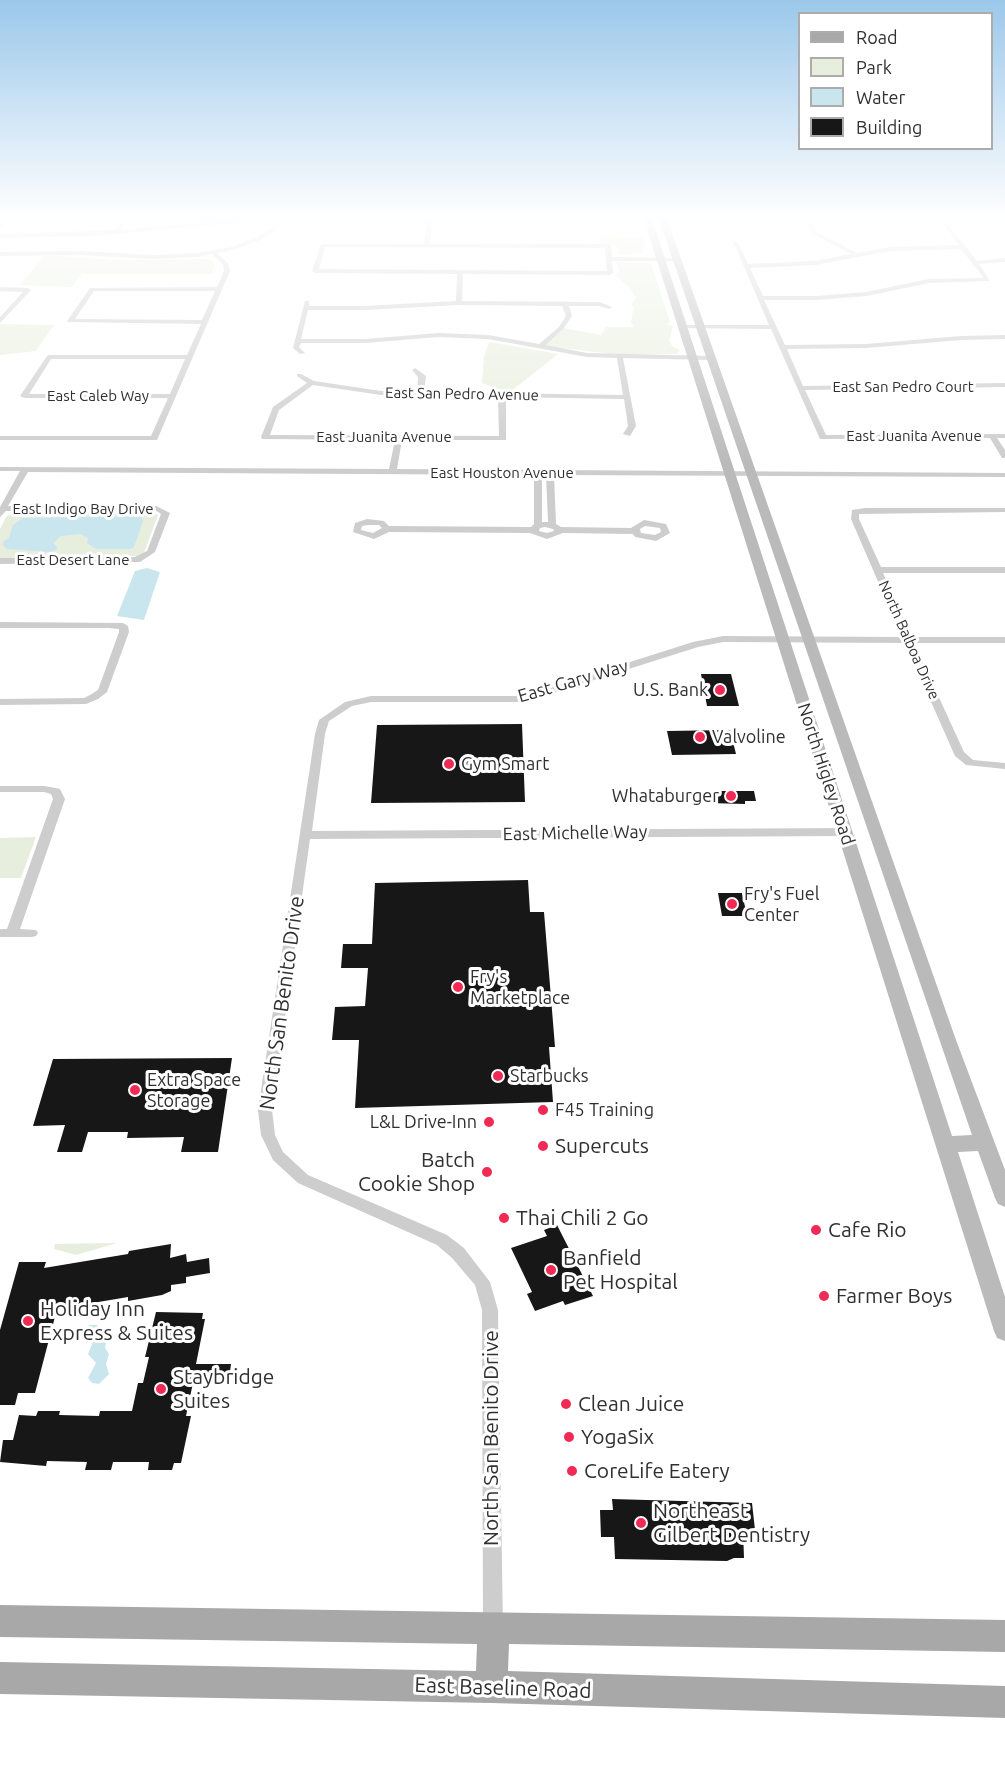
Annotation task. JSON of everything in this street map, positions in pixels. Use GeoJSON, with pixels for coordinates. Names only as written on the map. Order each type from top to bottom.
{"type":"FeatureCollection","features":[{"type":"Feature","properties":{"kind":"main road","name":"North Higley Road"},"geometry":{"type":"LineString","coordinates":[[674,299],[730,474],[875,832],[1005,1198]]}},
{"type":"Feature","properties":{"kind":"main road","name":"North Higley Road"},"geometry":{"type":"LineString","coordinates":[[691,299],[751,474],[845,832],[1005,1331]]}},
{"type":"Feature","properties":{"kind":"main road"},"geometry":{"type":"LineString","coordinates":[[845,832],[875,832]]}},
{"type":"Feature","properties":{"kind":"main road"},"geometry":{"type":"LineString","coordinates":[[945,1144],[985,1143]]}},
{"type":"Feature","properties":{"kind":"main road"},"geometry":{"type":"LineString","coordinates":[[0,1621],[1005,1636]]}},
{"type":"Feature","properties":{"kind":"main road"},"geometry":{"type":"LineString","coordinates":[[492,1687],[493,1628]]}},
{"type":"Feature","properties":{"kind":"main road","name":"East Baseline Road"},"geometry":{"type":"LineString","coordinates":[[0,1678],[492,1687],[1005,1702]]}},
{"type":"Feature","properties":{"kind":"street"},"geometry":{"type":"LineString","coordinates":[[1,321],[20,299]]}},
{"type":"Feature","properties":{"kind":"street"},"geometry":{"type":"LineString","coordinates":[[85,299],[70,321],[203,322]]}},
{"type":"Feature","properties":{"kind":"street"},"geometry":{"type":"LineString","coordinates":[[0,438],[154,438],[214,299]]}},
{"type":"Feature","properties":{"kind":"street"},"geometry":{"type":"LineString","coordinates":[[459,299],[459,303]]}},
{"type":"Feature","properties":{"kind":"street"},"geometry":{"type":"LineString","coordinates":[[761,299],[801,388]]}},
{"type":"Feature","properties":{"kind":"street"},"geometry":{"type":"LineString","coordinates":[[302,353],[296,348],[305,308],[459,303],[600,304],[609,307]]}},
{"type":"Feature","properties":{"kind":"street"},"geometry":{"type":"LineString","coordinates":[[540,347],[561,328],[569,316],[565,304]]}},
{"type":"Feature","properties":{"kind":"street"},"geometry":{"type":"LineString","coordinates":[[683,327],[773,325]]}},
{"type":"Feature","properties":{"kind":"street"},"geometry":{"type":"LineString","coordinates":[[297,341],[366,341],[438,335],[488,337],[620,358],[711,357]]}},
{"type":"Feature","properties":{"kind":"street"},"geometry":{"type":"LineString","coordinates":[[782,346],[866,346],[961,338],[1005,337]]}},
{"type":"Feature","properties":{"kind":"street","name":"East Caleb Way"},"geometry":{"type":"LineString","coordinates":[[172,396],[24,396],[49,357],[188,357]]}},
{"type":"Feature","properties":{"kind":"street"},"geometry":{"type":"LineString","coordinates":[[620,358],[632,426],[627,434]]}},
{"type":"Feature","properties":{"kind":"street"},"geometry":{"type":"LineString","coordinates":[[415,370],[422,376],[420,395]]}},
{"type":"Feature","properties":{"kind":"street","name":"East San Pedro Avenue"},"geometry":{"type":"LineString","coordinates":[[299,375],[312,383],[372,392],[420,395],[627,397]]}},
{"type":"Feature","properties":{"kind":"street","name":"East Juanita Avenue"},"geometry":{"type":"LineString","coordinates":[[312,383],[276,409],[265,437],[503,438],[502,396]]}},
{"type":"Feature","properties":{"kind":"street","name":"East San Pedro Court"},"geometry":{"type":"LineString","coordinates":[[801,388],[1005,385]]}},
{"type":"Feature","properties":{"kind":"street","name":"East Juanita Avenue"},"geometry":{"type":"LineString","coordinates":[[801,388],[823,437],[1005,436]]}},
{"type":"Feature","properties":{"kind":"street"},"geometry":{"type":"LineString","coordinates":[[992,436],[1005,456]]}},
{"type":"Feature","properties":{"kind":"street"},"geometry":{"type":"LineString","coordinates":[[392,472],[399,438]]}},
{"type":"Feature","properties":{"kind":"street","name":"East Houston Avenue"},"geometry":{"type":"LineString","coordinates":[[0,469],[1005,475]]}},
{"type":"Feature","properties":{"kind":"street"},"geometry":{"type":"LineString","coordinates":[[1,511],[4,497],[25,470]]}},
{"type":"Feature","properties":{"kind":"street"},"geometry":{"type":"LineString","coordinates":[[538,473],[536,527],[539,535],[547,536],[555,535],[556,527],[550,473]]}},
{"type":"Feature","properties":{"kind":"street","name":"East Indigo Bay Drive"},"geometry":{"type":"LineString","coordinates":[[1,511],[164,510],[166,513],[151,552],[145,556]]}},
{"type":"Feature","properties":{"kind":"street","name":"North Balboa Drive"},"geometry":{"type":"LineString","coordinates":[[1005,510],[866,510],[855,512],[855,519],[959,754],[970,763],[1005,766]]}},
{"type":"Feature","properties":{"kind":"street"},"geometry":{"type":"LineString","coordinates":[[387,529],[536,527]]}},
{"type":"Feature","properties":{"kind":"street"},"geometry":{"type":"LineString","coordinates":[[556,527],[635,531]]}},
{"type":"Feature","properties":{"kind":"street","name":"East Desert Lane"},"geometry":{"type":"LineString","coordinates":[[0,561],[137,560],[145,556]]}},
{"type":"Feature","properties":{"kind":"street"},"geometry":{"type":"LineString","coordinates":[[878,570],[1005,570]]}},
{"type":"Feature","properties":{"kind":"street"},"geometry":{"type":"LineString","coordinates":[[0,625],[123,626],[124,632],[102,692],[94,697],[86,701],[0,702]]}},
{"type":"Feature","properties":{"kind":"street","name":"East Gary Way"},"geometry":{"type":"LineString","coordinates":[[349,704],[371,699],[518,699],[707,641],[795,638],[1005,640]]}},
{"type":"Feature","properties":{"kind":"street","name":"North San Benito Drive"},"geometry":{"type":"LineString","coordinates":[[349,704],[324,720],[265,1110],[268,1136],[278,1156],[303,1179],[442,1240],[458,1252],[482,1282],[490,1310],[493,1628]]}},
{"type":"Feature","properties":{"kind":"street"},"geometry":{"type":"LineString","coordinates":[[0,789],[56,791],[59,799],[6,933],[32,933]]}},
{"type":"Feature","properties":{"kind":"street","name":"East Michelle Way"},"geometry":{"type":"LineString","coordinates":[[305,835],[845,832]]}},
{"type":"Feature","properties":{"kind":"green space"},"geometry":{"type":"Polygon","coordinates":[[[635,299],[662,299],[670,323],[666,324],[673,326],[669,340],[672,346],[680,350],[676,354],[612,354],[546,346],[563,328],[601,335],[606,327],[634,327],[631,322],[634,307],[631,304],[635,299]]]}},
{"type":"Feature","properties":{"kind":"green space"},"geometry":{"type":"Polygon","coordinates":[[[0,324],[54,325],[36,351],[0,355],[0,324]]]}},
{"type":"Feature","properties":{"kind":"green space"},"geometry":{"type":"Polygon","coordinates":[[[489,342],[558,354],[511,391],[502,391],[482,383],[484,356],[489,342]]]}},
{"type":"Feature","properties":{"kind":"green space"},"geometry":{"type":"Polygon","coordinates":[[[151,511],[158,515],[144,553],[138,556],[0,558],[0,529],[6,517],[12,513],[151,511]]]}},
{"type":"Feature","properties":{"kind":"green space"},"geometry":{"type":"Polygon","coordinates":[[[36,837],[21,878],[0,878],[0,838],[36,837]]]}},
{"type":"Feature","properties":{"kind":"green space"},"geometry":{"type":"Polygon","coordinates":[[[117,1243],[76,1255],[54,1249],[55,1244],[117,1243]]]}},
{"type":"Feature","properties":{"kind":"water"},"geometry":{"type":"Polygon","coordinates":[[[141,517],[143,521],[134,547],[130,549],[96,549],[87,543],[88,538],[80,534],[61,536],[53,543],[58,549],[50,552],[7,549],[3,545],[3,542],[9,538],[13,525],[23,518],[141,517]]]}},
{"type":"Feature","properties":{"kind":"water"},"geometry":{"type":"Polygon","coordinates":[[[147,568],[160,572],[144,620],[117,616],[135,571],[147,568]]]}},
{"type":"Feature","properties":{"kind":"water"},"geometry":{"type":"Polygon","coordinates":[[[89,1325],[97,1325],[107,1336],[105,1348],[109,1354],[106,1364],[109,1374],[99,1384],[92,1383],[88,1378],[96,1363],[88,1354],[93,1342],[81,1333],[89,1325]]]}},
{"type":"Feature","properties":{"kind":"building","name":"U.S. Bank"},"geometry":{"type":"Polygon","coordinates":[[[701,674],[731,674],[739,706],[707,706],[701,674]]]}},
{"type":"Feature","properties":{"kind":"building","name":"Gym Smart"},"geometry":{"type":"Polygon","coordinates":[[[522,724],[525,802],[371,803],[377,725],[522,724]]]}},
{"type":"Feature","properties":{"kind":"building","name":"Valvoline"},"geometry":{"type":"Polygon","coordinates":[[[730,730],[736,754],[672,755],[667,731],[730,730]]]}},
{"type":"Feature","properties":{"kind":"building","name":"Whataburger"},"geometry":{"type":"Polygon","coordinates":[[[706,791],[754,791],[756,801],[745,801],[745,804],[708,803],[706,791]]]}},
{"type":"Feature","properties":{"kind":"building","name":"Fry's Marketplace"},"geometry":{"type":"Polygon","coordinates":[[[528,880],[530,912],[544,912],[555,1047],[549,1047],[553,1102],[355,1108],[359,1040],[332,1040],[335,1007],[365,1006],[368,968],[341,968],[343,944],[372,944],[375,883],[528,880]]]}},
{"type":"Feature","properties":{"kind":"building","name":"Fry's Fuel Center"},"geometry":{"type":"Polygon","coordinates":[[[718,893],[742,893],[747,916],[722,916],[718,893]]]}},
{"type":"Feature","properties":{"kind":"building","name":"Extra Space Storage"},"geometry":{"type":"Polygon","coordinates":[[[232,1058],[218,1152],[181,1152],[184,1137],[127,1138],[128,1132],[88,1132],[82,1152],[57,1152],[65,1125],[33,1126],[53,1059],[232,1058]]]}},
{"type":"Feature","properties":{"kind":"building","name":"Banfield Pet Hospital"},"geometry":{"type":"Polygon","coordinates":[[[557,1225],[593,1296],[565,1305],[563,1301],[535,1311],[527,1294],[532,1292],[511,1248],[547,1236],[544,1230],[557,1225]]]}},
{"type":"Feature","properties":{"kind":"building","name":"Holiday Inn Express & Suites"},"geometry":{"type":"Polygon","coordinates":[[[171,1244],[170,1258],[186,1254],[187,1262],[209,1258],[210,1273],[186,1277],[186,1283],[171,1285],[171,1291],[162,1295],[128,1301],[128,1297],[57,1309],[35,1393],[18,1393],[15,1405],[0,1405],[0,1330],[19,1262],[46,1262],[44,1268],[128,1254],[129,1251],[171,1244]]]}},
{"type":"Feature","properties":{"kind":"building","name":"Staybridge Suites"},"geometry":{"type":"Polygon","coordinates":[[[156,1312],[203,1313],[202,1319],[205,1319],[196,1364],[231,1364],[229,1379],[194,1378],[186,1416],[191,1416],[181,1463],[174,1463],[172,1470],[148,1470],[149,1462],[113,1462],[111,1470],[85,1470],[87,1462],[47,1461],[46,1466],[0,1462],[3,1440],[13,1440],[19,1415],[36,1416],[38,1411],[60,1411],[59,1415],[99,1416],[100,1411],[132,1411],[138,1383],[143,1383],[149,1357],[145,1357],[156,1312]]]}},
{"type":"Feature","properties":{"kind":"building"},"geometry":{"type":"Polygon","coordinates":[[[612,1499],[752,1503],[755,1530],[743,1530],[744,1558],[727,1561],[615,1559],[614,1537],[601,1537],[600,1510],[613,1510],[612,1499]]]}},
{"type":"Feature","properties":{"kind":"place","name":"U.S. Bank"},"geometry":{"type":"Point","coordinates":[720,690]}},
{"type":"Feature","properties":{"kind":"place","name":"Valvoline"},"geometry":{"type":"Point","coordinates":[700,737]}},
{"type":"Feature","properties":{"kind":"place","name":"Gym Smart"},"geometry":{"type":"Point","coordinates":[449,764]}},
{"type":"Feature","properties":{"kind":"place","name":"Whataburger"},"geometry":{"type":"Point","coordinates":[731,796]}},
{"type":"Feature","properties":{"kind":"place","name":"Fry's Fuel Center"},"geometry":{"type":"Point","coordinates":[732,904]}},
{"type":"Feature","properties":{"kind":"place","name":"Fry's Marketplace"},"geometry":{"type":"Point","coordinates":[458,987]}},
{"type":"Feature","properties":{"kind":"place","name":"Starbucks"},"geometry":{"type":"Point","coordinates":[498,1076]}},
{"type":"Feature","properties":{"kind":"place","name":"Extra Space Storage"},"geometry":{"type":"Point","coordinates":[135,1090]}},
{"type":"Feature","properties":{"kind":"place","name":"F45 Training"},"geometry":{"type":"Point","coordinates":[543,1110]}},
{"type":"Feature","properties":{"kind":"place","name":"L&L Drive-Inn"},"geometry":{"type":"Point","coordinates":[489,1122]}},
{"type":"Feature","properties":{"kind":"place","name":"Supercuts"},"geometry":{"type":"Point","coordinates":[543,1146]}},
{"type":"Feature","properties":{"kind":"place","name":"Batch Cookie Shop"},"geometry":{"type":"Point","coordinates":[487,1172]}},
{"type":"Feature","properties":{"kind":"place","name":"Thai Chili 2 Go"},"geometry":{"type":"Point","coordinates":[504,1218]}},
{"type":"Feature","properties":{"kind":"place","name":"Cafe Rio"},"geometry":{"type":"Point","coordinates":[816,1230]}},
{"type":"Feature","properties":{"kind":"place","name":"Banfield Pet Hospital"},"geometry":{"type":"Point","coordinates":[551,1270]}},
{"type":"Feature","properties":{"kind":"place","name":"Farmer Boys"},"geometry":{"type":"Point","coordinates":[824,1296]}},
{"type":"Feature","properties":{"kind":"place","name":"Holiday Inn Express & Suites"},"geometry":{"type":"Point","coordinates":[28,1321]}},
{"type":"Feature","properties":{"kind":"place","name":"Staybridge Suites"},"geometry":{"type":"Point","coordinates":[161,1389]}},
{"type":"Feature","properties":{"kind":"place","name":"Clean Juice"},"geometry":{"type":"Point","coordinates":[566,1404]}},
{"type":"Feature","properties":{"kind":"place","name":"YogaSix"},"geometry":{"type":"Point","coordinates":[569,1437]}},
{"type":"Feature","properties":{"kind":"place","name":"CoreLife Eatery"},"geometry":{"type":"Point","coordinates":[572,1471]}},
{"type":"Feature","properties":{"kind":"place","name":"Northeast Gilbert Dentistry"},"geometry":{"type":"Point","coordinates":[641,1523]}}]}
